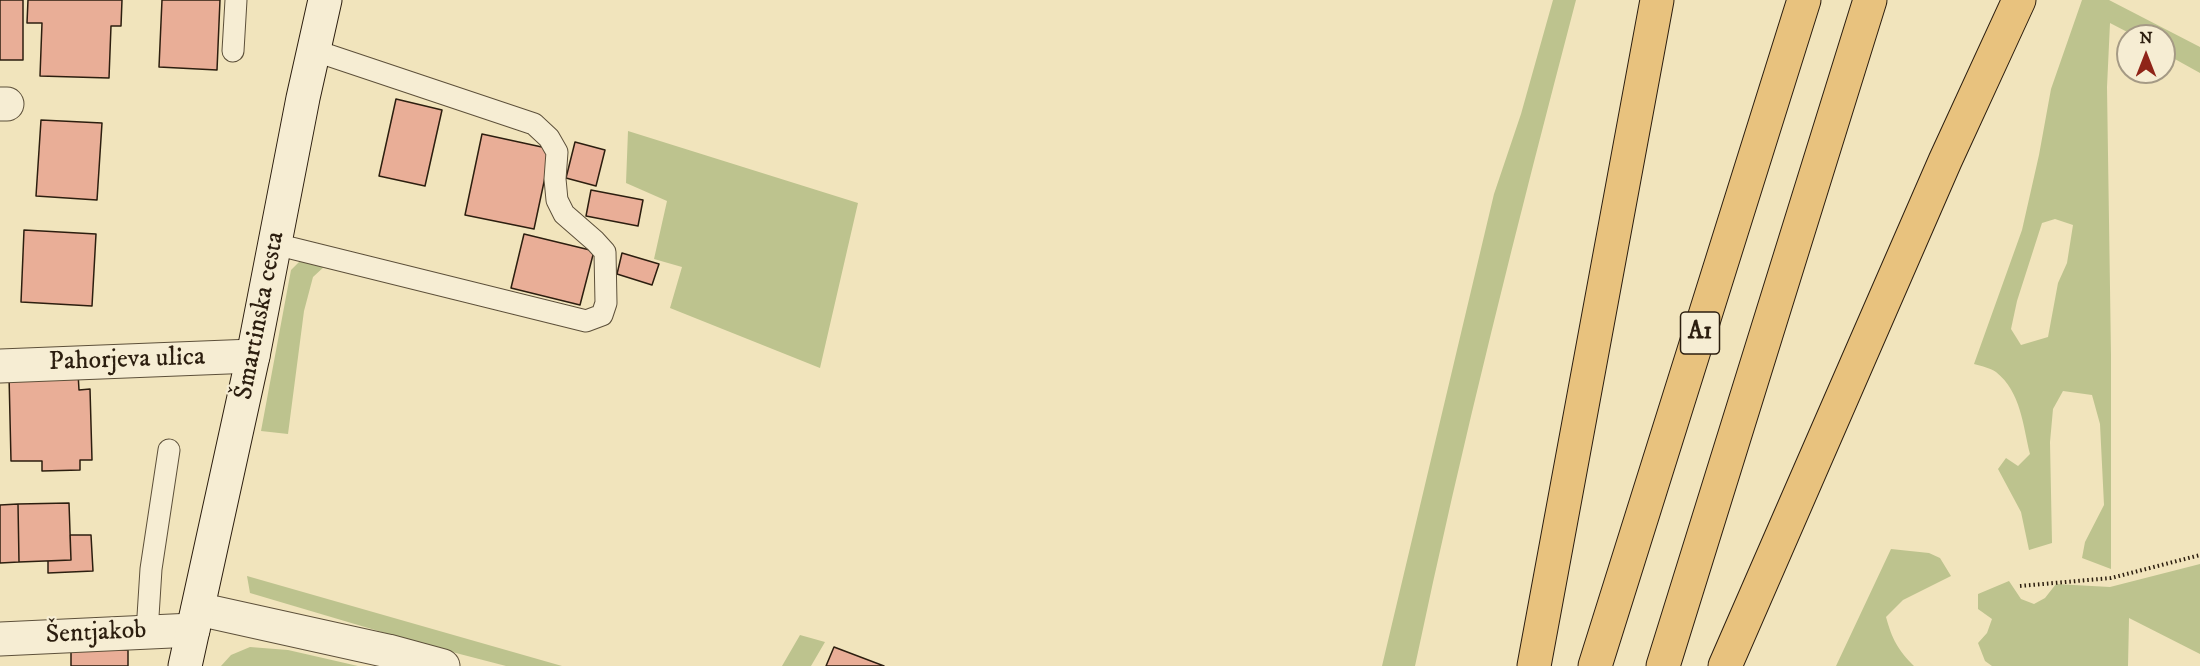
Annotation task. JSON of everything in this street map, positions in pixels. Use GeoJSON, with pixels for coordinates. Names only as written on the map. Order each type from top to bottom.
{"type":"FeatureCollection","features":[{"type":"Feature","properties":{"kind":"highway"},"geometry":{"type":"LineString","coordinates":[[1534,666],[1657,0]]}},
{"type":"Feature","properties":{"kind":"highway","name":"A1"},"geometry":{"type":"LineString","coordinates":[[1596,666],[1804,0]]}},
{"type":"Feature","properties":{"kind":"highway"},"geometry":{"type":"LineString","coordinates":[[1663,666],[1870,0]]}},
{"type":"Feature","properties":{"kind":"highway"},"geometry":{"type":"LineString","coordinates":[[1725,666],[1945,161],[2019,0]]}},
{"type":"Feature","properties":{"kind":"street","name":"Šmartinska cesta"},"geometry":{"type":"LineString","coordinates":[[185,666],[253,356],[313,50],[325,0]]}},
{"type":"Feature","properties":{"kind":"street","name":"Pahorjeva ulica"},"geometry":{"type":"LineString","coordinates":[[0,366],[253,356]]}},
{"type":"Feature","properties":{"kind":"street","name":"Šentjakob"},"geometry":{"type":"LineString","coordinates":[[0,639],[147,632],[195,619],[388,651],[443,666]]}},
{"type":"Feature","properties":{"kind":"lane"},"geometry":{"type":"LineString","coordinates":[[233,51],[236,0]]}},
{"type":"Feature","properties":{"kind":"lane"},"geometry":{"type":"LineString","coordinates":[[275,244],[586,321],[602,315],[606,303],[605,252],[564,214],[556,200],[556,152],[549,138],[534,124],[313,50]]}},
{"type":"Feature","properties":{"kind":"lane"},"geometry":{"type":"LineString","coordinates":[[147,632],[151,569],[169,450]]}},
{"type":"Feature","properties":{"kind":"path"},"geometry":{"type":"LineString","coordinates":[[2020,586],[2111,578],[2200,555]]}},
{"type":"Feature","properties":{"kind":"green space"},"geometry":{"type":"Polygon","coordinates":[[[1553,0],[1576,0],[1491,332],[1415,666],[1382,666],[1494,194],[1521,114],[1553,0]]]}},
{"type":"Feature","properties":{"kind":"green space"},"geometry":{"type":"Polygon","coordinates":[[[2082,0],[2109,0],[2155,24],[2116,24],[2116,26],[2110,23],[2107,87],[2111,569],[2082,558],[2085,542],[2104,505],[2100,424],[2092,395],[2063,391],[2053,409],[2050,442],[2052,543],[2029,550],[2021,512],[1998,469],[2006,458],[2018,466],[2030,454],[2020,410],[2011,389],[1996,372],[1974,364],[2022,230],[2051,89],[2082,0]],[[2055,219],[2042,223],[2017,301],[2011,329],[2021,345],[2048,337],[2058,283],[2067,263],[2073,225],[2055,219]]]}},
{"type":"Feature","properties":{"kind":"green space"},"geometry":{"type":"Polygon","coordinates":[[[2176,35],[2200,47],[2200,73],[2176,60],[2176,35]]]}},
{"type":"Feature","properties":{"kind":"green space"},"geometry":{"type":"Polygon","coordinates":[[[628,131],[858,203],[820,368],[670,308],[682,267],[654,259],[667,201],[626,183],[628,131]]]}},
{"type":"Feature","properties":{"kind":"green space"},"geometry":{"type":"Polygon","coordinates":[[[302,259],[326,265],[313,277],[304,311],[288,434],[261,431],[291,270],[302,259]]]}},
{"type":"Feature","properties":{"kind":"green space"},"geometry":{"type":"Polygon","coordinates":[[[1891,549],[1929,553],[1940,558],[1951,576],[1903,600],[1886,617],[1896,644],[1914,666],[1836,666],[1891,549]]]}},
{"type":"Feature","properties":{"kind":"green space"},"geometry":{"type":"Polygon","coordinates":[[[2200,564],[2200,654],[2129,618],[2128,666],[1992,666],[1985,661],[1978,643],[1987,633],[1992,619],[1978,609],[1978,594],[2009,581],[2021,599],[2034,604],[2045,598],[2056,584],[2110,587],[2200,564]]]}},
{"type":"Feature","properties":{"kind":"green space"},"geometry":{"type":"Polygon","coordinates":[[[247,576],[562,666],[506,666],[429,646],[250,593],[247,576]]]}},
{"type":"Feature","properties":{"kind":"green space"},"geometry":{"type":"Polygon","coordinates":[[[800,635],[825,642],[811,666],[782,666],[800,635]]]}},
{"type":"Feature","properties":{"kind":"green space"},"geometry":{"type":"Polygon","coordinates":[[[250,647],[288,650],[358,666],[221,666],[231,655],[250,647]]]}},
{"type":"Feature","properties":{"kind":"building"},"geometry":{"type":"Polygon","coordinates":[[[0,0],[23,0],[23,60],[0,60],[0,0]]]}},
{"type":"Feature","properties":{"kind":"building"},"geometry":{"type":"Polygon","coordinates":[[[28,0],[122,0],[121,26],[111,26],[109,78],[40,76],[42,23],[27,23],[28,0]]]}},
{"type":"Feature","properties":{"kind":"building"},"geometry":{"type":"Polygon","coordinates":[[[162,0],[220,0],[217,70],[159,67],[162,0]]]}},
{"type":"Feature","properties":{"kind":"building"},"geometry":{"type":"Polygon","coordinates":[[[396,99],[442,110],[425,186],[379,176],[396,99]]]}},
{"type":"Feature","properties":{"kind":"building"},"geometry":{"type":"Polygon","coordinates":[[[41,120],[102,123],[97,200],[36,196],[41,120]]]}},
{"type":"Feature","properties":{"kind":"building"},"geometry":{"type":"Polygon","coordinates":[[[482,134],[551,149],[534,229],[465,215],[482,134]]]}},
{"type":"Feature","properties":{"kind":"building"},"geometry":{"type":"Polygon","coordinates":[[[575,142],[605,150],[596,186],[566,178],[575,142]]]}},
{"type":"Feature","properties":{"kind":"building"},"geometry":{"type":"Polygon","coordinates":[[[591,190],[643,200],[638,226],[586,216],[591,190]]]}},
{"type":"Feature","properties":{"kind":"building"},"geometry":{"type":"Polygon","coordinates":[[[24,230],[96,234],[92,306],[21,302],[24,230]]]}},
{"type":"Feature","properties":{"kind":"building"},"geometry":{"type":"Polygon","coordinates":[[[524,234],[594,251],[580,305],[511,288],[524,234]]]}},
{"type":"Feature","properties":{"kind":"building"},"geometry":{"type":"Polygon","coordinates":[[[622,253],[659,264],[652,285],[617,274],[622,253]]]}},
{"type":"Feature","properties":{"kind":"building"},"geometry":{"type":"Polygon","coordinates":[[[78,373],[79,390],[90,389],[92,460],[80,460],[80,470],[42,471],[42,461],[11,461],[9,375],[78,373]]]}},
{"type":"Feature","properties":{"kind":"building"},"geometry":{"type":"Polygon","coordinates":[[[69,503],[71,560],[19,562],[18,504],[69,503]]]}},
{"type":"Feature","properties":{"kind":"building"},"geometry":{"type":"Polygon","coordinates":[[[18,504],[19,562],[0,563],[0,505],[18,504]]]}},
{"type":"Feature","properties":{"kind":"building"},"geometry":{"type":"Polygon","coordinates":[[[70,535],[91,535],[93,571],[48,573],[48,561],[71,560],[70,535]]]}},
{"type":"Feature","properties":{"kind":"building"},"geometry":{"type":"Polygon","coordinates":[[[834,647],[884,666],[826,666],[834,647]]]}},
{"type":"Feature","properties":{"kind":"building"},"geometry":{"type":"Polygon","coordinates":[[[71,649],[128,650],[128,666],[71,666],[71,649]]]}}]}
